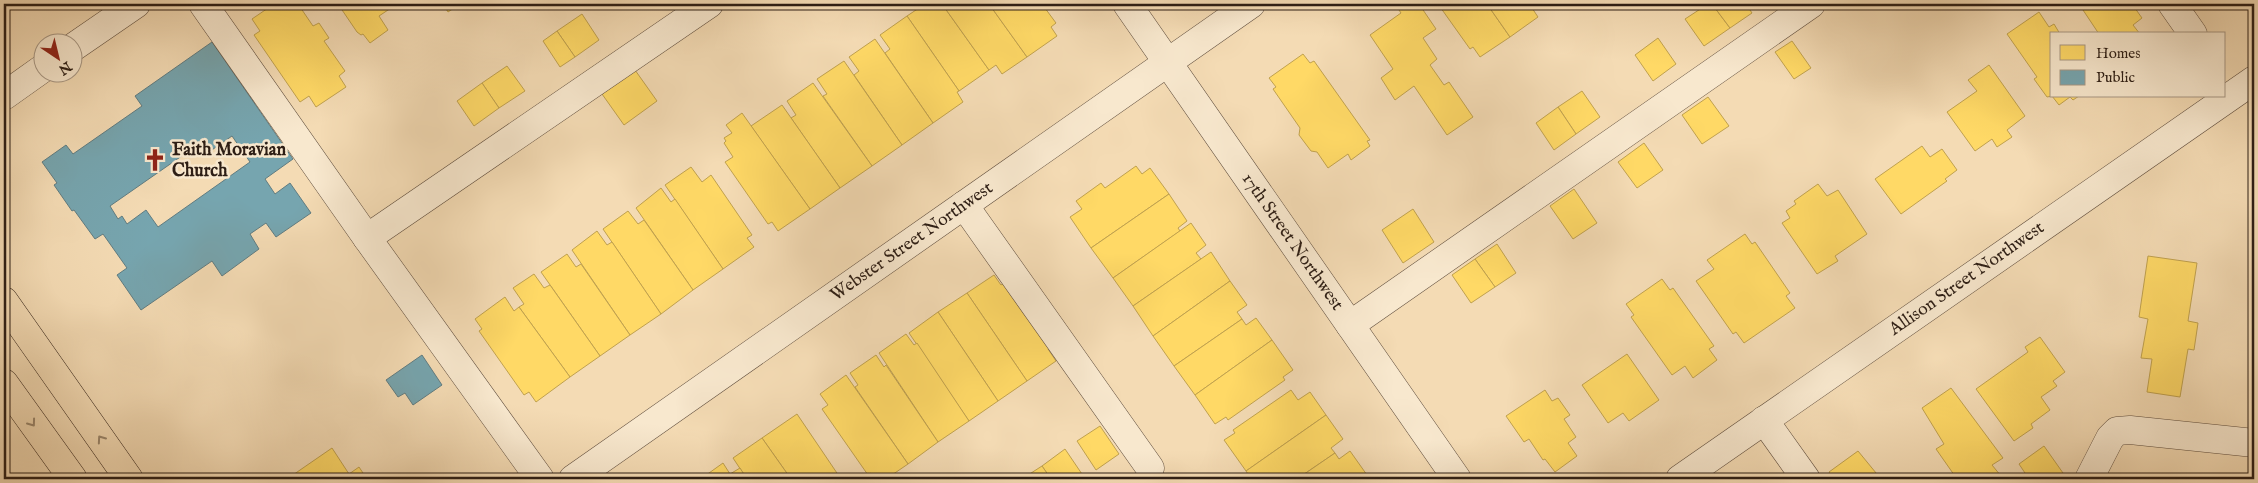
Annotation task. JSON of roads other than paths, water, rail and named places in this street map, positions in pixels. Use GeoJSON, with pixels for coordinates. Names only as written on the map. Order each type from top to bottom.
{"type":"FeatureCollection","features":[{"type":"Feature","properties":{"kind":"main road"},"geometry":{"type":"LineString","coordinates":[[4,301],[129,479]]}},
{"type":"Feature","properties":{"kind":"main road"},"geometry":{"type":"LineString","coordinates":[[4,383],[72,479]]}},
{"type":"Feature","properties":{"kind":"street"},"geometry":{"type":"LineString","coordinates":[[82,41],[136,4]]}},
{"type":"Feature","properties":{"kind":"street"},"geometry":{"type":"LineString","coordinates":[[203,4],[366,238],[540,479]]}},
{"type":"Feature","properties":{"kind":"street"},"geometry":{"type":"LineString","coordinates":[[366,238],[709,4]]}},
{"type":"Feature","properties":{"kind":"street","name":"17th Street Northwest"},"geometry":{"type":"LineString","coordinates":[[1127,4],[1457,479]]}},
{"type":"Feature","properties":{"kind":"street","name":"Webster Street Northwest"},"geometry":{"type":"LineString","coordinates":[[573,479],[1251,4]]}},
{"type":"Feature","properties":{"kind":"street"},"geometry":{"type":"LineString","coordinates":[[1350,325],[1811,4]]}},
{"type":"Feature","properties":{"kind":"street"},"geometry":{"type":"LineString","coordinates":[[2172,4],[2192,32]]}},
{"type":"Feature","properties":{"kind":"street"},"geometry":{"type":"LineString","coordinates":[[4,96],[32,76]]}},
{"type":"Feature","properties":{"kind":"street","name":"Allison Street Northwest"},"geometry":{"type":"LineString","coordinates":[[2226,92],[2237,84]]}},
{"type":"Feature","properties":{"kind":"street","name":"Allison Street Northwest"},"geometry":{"type":"LineString","coordinates":[[1680,479],[2217,98]]}},
{"type":"Feature","properties":{"kind":"street"},"geometry":{"type":"LineString","coordinates":[[964,206],[1147,476]]}},
{"type":"Feature","properties":{"kind":"street"},"geometry":{"type":"LineString","coordinates":[[1764,420],[1806,479]]}},
{"type":"Feature","properties":{"kind":"street"},"geometry":{"type":"LineString","coordinates":[[2089,479],[2110,438],[2117,431],[2130,430],[2254,443]]}},
{"type":"Feature","properties":{"kind":"place","name":"Faith Moravian Church"},"geometry":{"type":"Point","coordinates":[155,160]}}]}
